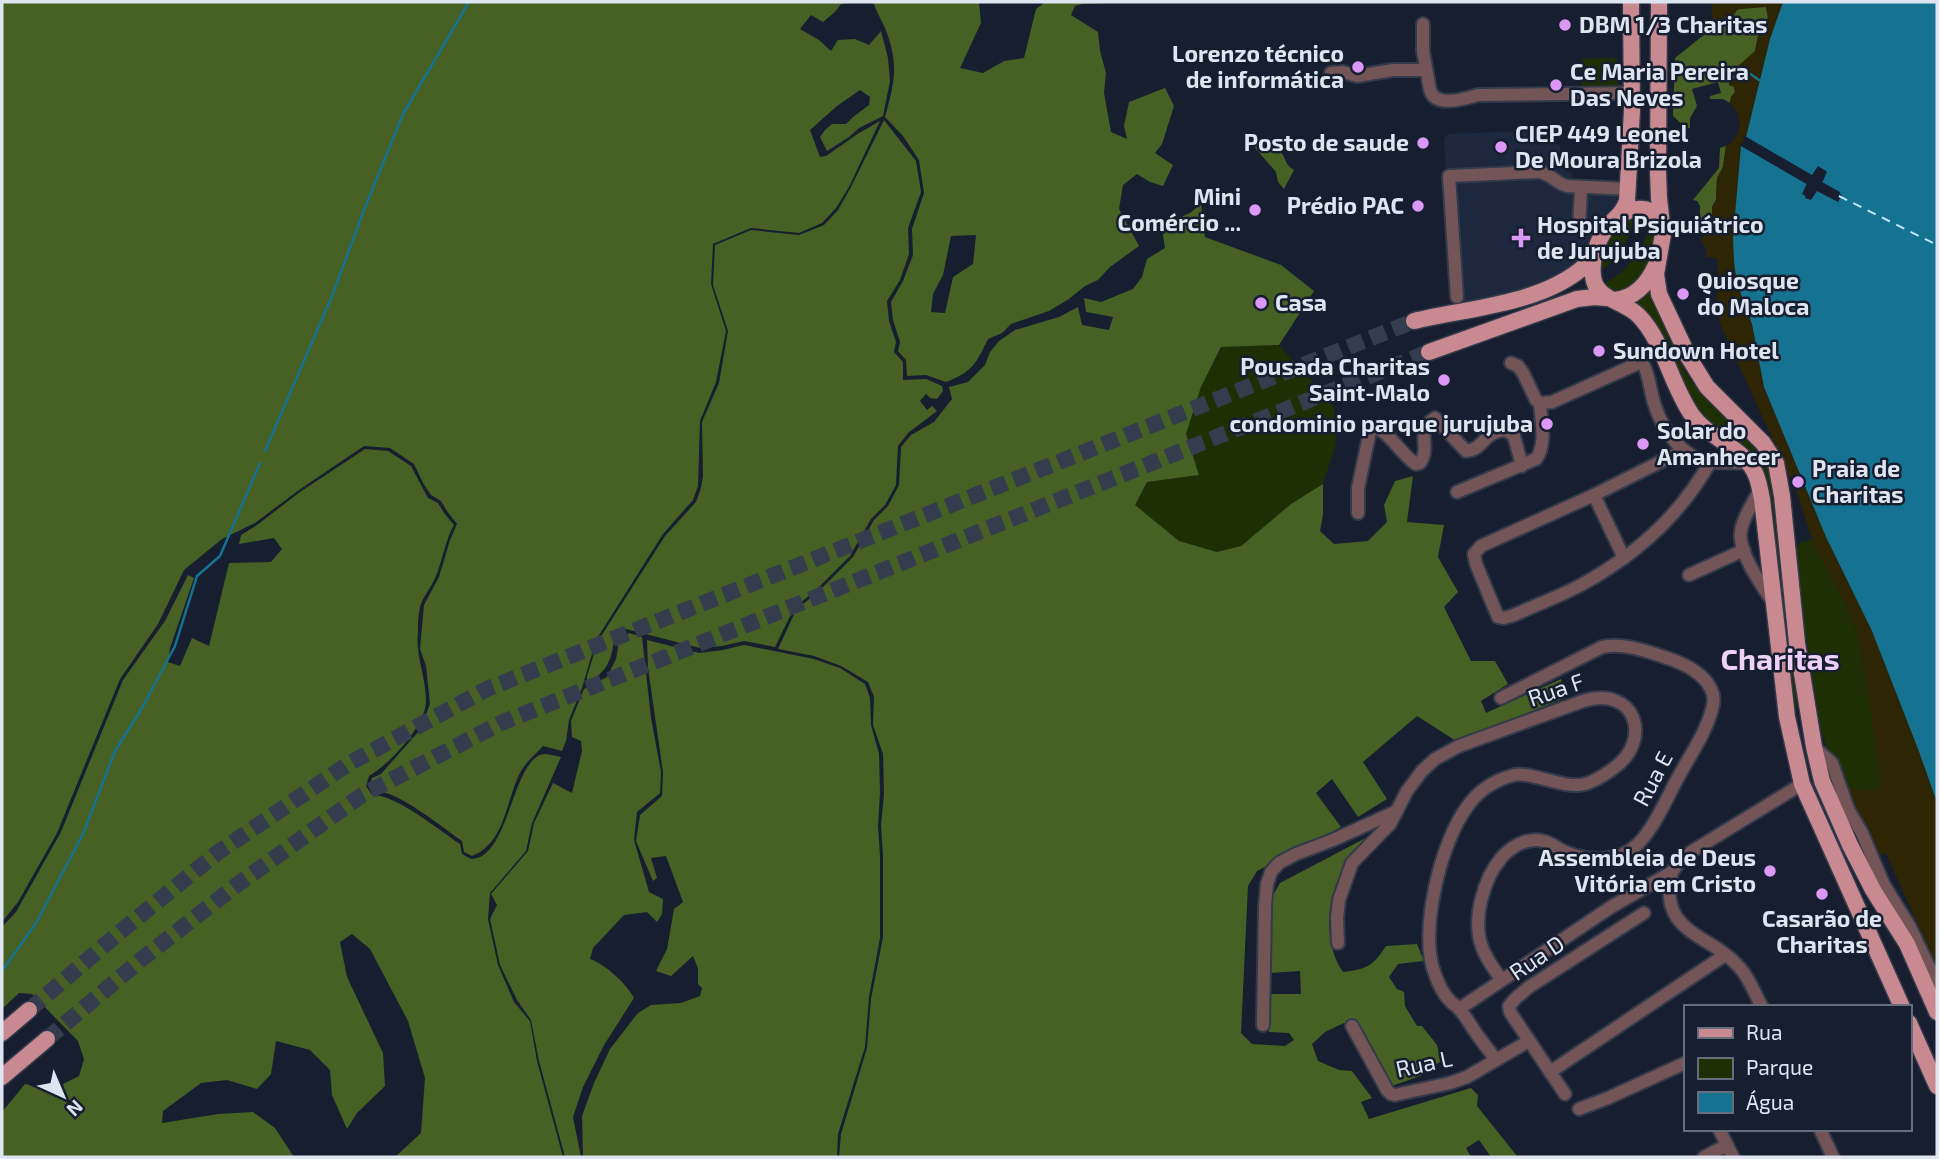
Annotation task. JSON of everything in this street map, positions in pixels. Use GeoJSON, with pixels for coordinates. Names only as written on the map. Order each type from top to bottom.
{"type":"FeatureCollection","features":[{"type":"Feature","properties":{"kind":"main road"},"geometry":{"type":"LineString","coordinates":[[1622,214],[1628,189],[1632,93],[1631,2]]}},
{"type":"Feature","properties":{"kind":"main road"},"geometry":{"type":"LineString","coordinates":[[1659,2],[1658,172],[1663,228],[1656,274],[1659,294],[1702,381],[1763,443],[1776,463],[1782,496],[1797,643],[1822,781],[1850,845],[1873,890],[1907,944],[1937,1012]]}},
{"type":"Feature","properties":{"kind":"main road"},"geometry":{"type":"LineString","coordinates":[[1663,228],[1658,217],[1648,209],[1629,210],[1622,214],[1605,230],[1600,239],[1593,258],[1594,284],[1645,323],[1689,410],[1701,426],[1734,449],[1754,470],[1760,489],[1787,717],[1802,784],[1901,1005]]}},
{"type":"Feature","properties":{"kind":"main road"},"geometry":{"type":"LineString","coordinates":[[1414,321],[1515,300],[1574,275],[1593,258]]}},
{"type":"Feature","properties":{"kind":"main road"},"geometry":{"type":"LineString","coordinates":[[1429,352],[1577,299],[1625,299],[1642,287],[1657,264]]}},
{"type":"Feature","properties":{"kind":"main road"},"geometry":{"type":"LineString","coordinates":[[1863,919],[1864,904],[1877,901],[1884,906]]}},
{"type":"Feature","properties":{"kind":"main road"},"geometry":{"type":"LineString","coordinates":[[2,1032],[29,1010]]}},
{"type":"Feature","properties":{"kind":"main road"},"geometry":{"type":"LineString","coordinates":[[1911,1027],[1937,1084]]}},
{"type":"Feature","properties":{"kind":"main road"},"geometry":{"type":"LineString","coordinates":[[2,1077],[47,1039]]}},
{"type":"Feature","properties":{"kind":"street"},"geometry":{"type":"LineString","coordinates":[[1423,24],[1426,70],[1432,96],[1436,99],[1461,99],[1478,95],[1632,93]]}},
{"type":"Feature","properties":{"kind":"street"},"geometry":{"type":"LineString","coordinates":[[1331,73],[1343,72],[1357,76],[1393,70],[1426,70]]}},
{"type":"Feature","properties":{"kind":"street"},"geometry":{"type":"LineString","coordinates":[[1457,297],[1449,176],[1544,172],[1562,185],[1628,189]]}},
{"type":"Feature","properties":{"kind":"street"},"geometry":{"type":"LineString","coordinates":[[1578,228],[1581,188]]}},
{"type":"Feature","properties":{"kind":"street"},"geometry":{"type":"LineString","coordinates":[[1511,363],[1518,366],[1535,400],[1540,403],[1552,402],[1639,363],[1645,366],[1660,419],[1684,450],[1710,462],[1749,463]]}},
{"type":"Feature","properties":{"kind":"street"},"geometry":{"type":"LineString","coordinates":[[1652,393],[1675,384]]}},
{"type":"Feature","properties":{"kind":"street"},"geometry":{"type":"LineString","coordinates":[[1457,492],[1536,459],[1542,446],[1540,403]]}},
{"type":"Feature","properties":{"kind":"street"},"geometry":{"type":"LineString","coordinates":[[1358,513],[1358,488],[1373,427],[1379,428],[1416,464],[1420,463],[1424,456],[1424,429],[1431,419],[1439,420],[1457,443],[1469,452],[1491,433],[1506,430],[1514,436],[1522,466]]}},
{"type":"Feature","properties":{"kind":"street"},"geometry":{"type":"LineString","coordinates":[[1684,450],[1594,495],[1481,546],[1474,554],[1475,564],[1498,617],[1514,615],[1577,587],[1624,558],[1646,541],[1679,508],[1710,462]]}},
{"type":"Feature","properties":{"kind":"street"},"geometry":{"type":"LineString","coordinates":[[1760,489],[1740,532],[1744,550],[1773,602]]}},
{"type":"Feature","properties":{"kind":"street"},"geometry":{"type":"LineString","coordinates":[[1594,495],[1624,558]]}},
{"type":"Feature","properties":{"kind":"street"},"geometry":{"type":"LineString","coordinates":[[1689,575],[1744,550]]}},
{"type":"Feature","properties":{"kind":"street","name":"Rua E"},"geometry":{"type":"LineString","coordinates":[[1501,698],[1601,647],[1615,645],[1671,659],[1689,667],[1712,689],[1714,700],[1701,736],[1655,822],[1626,853],[1610,858],[1592,859],[1564,852],[1548,842],[1532,839],[1514,846],[1501,859],[1482,895],[1478,932],[1487,958],[1501,979]]}},
{"type":"Feature","properties":{"kind":"street","name":"Rua F"},"geometry":{"type":"LineString","coordinates":[[1398,811],[1407,791],[1422,771],[1435,759],[1458,746],[1597,697],[1618,701],[1627,708],[1633,719],[1634,740],[1626,757],[1616,767],[1586,785],[1570,786],[1517,774],[1496,781],[1474,798],[1465,809],[1446,850],[1432,902],[1429,933],[1434,974],[1450,1001],[1459,1009],[1496,1060]]}},
{"type":"Feature","properties":{"kind":"street"},"geometry":{"type":"LineString","coordinates":[[1814,747],[1832,763],[1848,809],[1862,833],[1884,885],[1910,927],[1937,984]]}},
{"type":"Feature","properties":{"kind":"street"},"geometry":{"type":"LineString","coordinates":[[1761,1005],[1740,967],[1685,928],[1675,914],[1668,888],[1672,872],[1680,861],[1694,850],[1802,784]]}},
{"type":"Feature","properties":{"kind":"street"},"geometry":{"type":"LineString","coordinates":[[1338,943],[1339,900],[1352,863],[1385,831],[1398,811]]}},
{"type":"Feature","properties":{"kind":"street"},"geometry":{"type":"LineString","coordinates":[[1263,1025],[1265,905],[1271,873],[1279,863],[1296,853],[1398,811]]}},
{"type":"Feature","properties":{"kind":"street"},"geometry":{"type":"LineString","coordinates":[[1459,1009],[1611,907],[1672,872]]}},
{"type":"Feature","properties":{"kind":"street","name":"Rua D"},"geometry":{"type":"LineString","coordinates":[[1565,1094],[1510,1012],[1509,1006],[1529,988],[1644,913]]}},
{"type":"Feature","properties":{"kind":"street"},"geometry":{"type":"LineString","coordinates":[[1550,1072],[1725,955]]}},
{"type":"Feature","properties":{"kind":"street","name":"Rua L"},"geometry":{"type":"LineString","coordinates":[[1352,1026],[1387,1090],[1395,1095],[1450,1083],[1496,1060]]}},
{"type":"Feature","properties":{"kind":"street"},"geometry":{"type":"LineString","coordinates":[[1496,1060],[1529,1041]]}},
{"type":"Feature","properties":{"kind":"street"},"geometry":{"type":"LineString","coordinates":[[1579,1109],[1684,1063]]}},
{"type":"Feature","properties":{"kind":"street"},"geometry":{"type":"LineString","coordinates":[[1719,1131],[1733,1157]]}},
{"type":"Feature","properties":{"kind":"street"},"geometry":{"type":"LineString","coordinates":[[1820,1131],[1833,1157]]}},
{"type":"Feature","properties":{"kind":"street"},"geometry":{"type":"LineString","coordinates":[[1704,1157],[1727,1145]]}},
{"type":"Feature","properties":{"kind":"shaded area"},"geometry":{"type":"Polygon","coordinates":[[[1554,130],[1554,144],[1560,145],[1560,161],[1566,171],[1572,173],[1572,187],[1564,185],[1547,166],[1446,172],[1444,139],[1448,134],[1554,130]]]}},
{"type":"Feature","properties":{"kind":"shaded area","name":"Hospital Psiquiátrico de Jurujuba"},"geometry":{"type":"Polygon","coordinates":[[[1540,175],[1569,193],[1617,196],[1616,202],[1572,268],[1503,296],[1479,301],[1461,301],[1452,184],[1459,180],[1540,175]]]}},
{"type":"Feature","properties":{"kind":"green space"},"geometry":{"type":"Polygon","coordinates":[[[2,2],[856,2],[841,4],[823,22],[811,15],[800,29],[831,51],[838,40],[855,39],[869,45],[881,31],[888,58],[890,81],[883,116],[859,128],[827,151],[820,137],[825,130],[832,124],[846,124],[869,105],[870,97],[860,90],[810,130],[820,157],[826,156],[880,121],[849,187],[836,208],[822,223],[799,233],[751,228],[713,244],[711,284],[726,331],[716,382],[700,421],[698,486],[693,500],[663,534],[596,640],[569,720],[562,751],[543,746],[526,764],[516,782],[498,831],[483,850],[472,856],[464,852],[462,841],[405,802],[373,791],[370,785],[372,778],[381,774],[420,730],[430,704],[426,666],[420,649],[424,605],[439,577],[457,524],[441,501],[431,495],[414,464],[390,448],[364,446],[255,523],[222,539],[184,570],[158,624],[120,679],[57,833],[18,902],[2,922],[2,2]]]}},
{"type":"Feature","properties":{"kind":"green space"},"geometry":{"type":"Polygon","coordinates":[[[873,2],[979,2],[981,23],[960,68],[983,73],[1004,61],[1024,58],[1036,9],[1045,2],[1111,2],[1075,6],[1071,15],[1098,32],[1106,73],[1104,93],[1111,132],[1127,139],[1124,126],[1129,102],[1165,88],[1174,106],[1162,144],[1155,153],[1173,165],[1163,186],[1137,174],[1123,185],[1119,209],[1139,246],[1110,267],[1098,280],[1085,286],[1069,299],[1049,311],[1011,324],[1002,333],[988,339],[972,366],[962,375],[946,382],[926,375],[907,376],[906,360],[898,351],[900,342],[891,302],[913,255],[912,229],[924,193],[919,160],[903,136],[885,117],[893,83],[894,62],[885,28],[873,2]],[[976,235],[951,236],[943,275],[933,294],[931,312],[945,313],[953,277],[973,264],[976,235]]]}},
{"type":"Feature","properties":{"kind":"green space"},"geometry":{"type":"Polygon","coordinates":[[[1766,7],[1768,17],[1758,36],[1755,51],[1734,87],[1735,92],[1730,103],[1723,99],[1710,99],[1710,96],[1721,93],[1718,82],[1692,89],[1697,106],[1690,118],[1690,128],[1686,128],[1673,116],[1675,58],[1705,34],[1711,35],[1711,24],[1721,28],[1737,10],[1766,7]]]}},
{"type":"Feature","properties":{"kind":"green space"},"geometry":{"type":"Polygon","coordinates":[[[1617,58],[1618,89],[1582,90],[1582,59],[1617,58]]]}},
{"type":"Feature","properties":{"kind":"green space"},"geometry":{"type":"Polygon","coordinates":[[[884,120],[916,161],[921,192],[908,228],[909,254],[900,280],[887,301],[889,321],[896,342],[894,352],[903,362],[903,380],[926,379],[942,386],[943,391],[937,399],[926,394],[920,401],[927,410],[932,406],[937,411],[908,433],[898,446],[896,485],[885,505],[871,519],[850,556],[794,608],[775,647],[744,641],[700,648],[626,629],[614,640],[607,666],[587,685],[587,676],[598,641],[665,536],[696,502],[701,488],[702,422],[719,383],[728,331],[713,285],[715,245],[751,230],[799,235],[824,225],[838,210],[884,120]]]}},
{"type":"Feature","properties":{"kind":"green space"},"geometry":{"type":"Polygon","coordinates":[[[1250,142],[1277,148],[1294,170],[1284,189],[1278,182],[1276,172],[1250,142]]]}},
{"type":"Feature","properties":{"kind":"green space"},"geometry":{"type":"Polygon","coordinates":[[[1726,146],[1723,167],[1717,179],[1716,200],[1712,207],[1713,230],[1709,234],[1700,228],[1700,206],[1693,200],[1719,168],[1720,148],[1726,146]]]}},
{"type":"Feature","properties":{"kind":"green space"},"geometry":{"type":"Polygon","coordinates":[[[1201,204],[1205,237],[1281,265],[1314,291],[1279,345],[1221,347],[1201,387],[1186,434],[1199,475],[1147,482],[1135,505],[1179,541],[1217,552],[1241,546],[1291,504],[1323,484],[1320,531],[1334,544],[1368,541],[1387,522],[1384,505],[1395,481],[1413,476],[1407,522],[1444,525],[1438,557],[1458,592],[1444,607],[1471,661],[1495,661],[1508,684],[1481,701],[1486,713],[1561,679],[1565,698],[1456,741],[1417,716],[1363,762],[1387,799],[1358,817],[1332,779],[1316,793],[1341,827],[1257,871],[1248,886],[1241,1033],[1252,1044],[1285,1046],[1294,1040],[1289,1033],[1269,1032],[1267,994],[1301,994],[1300,971],[1268,973],[1272,897],[1280,883],[1377,832],[1351,858],[1338,880],[1330,906],[1332,948],[1343,972],[1369,965],[1386,946],[1417,944],[1424,961],[1398,964],[1389,977],[1397,989],[1404,992],[1405,1006],[1417,1026],[1422,1026],[1437,1045],[1441,1061],[1420,1076],[1392,1086],[1355,1027],[1344,1023],[1325,1032],[1312,1044],[1318,1061],[1339,1070],[1352,1071],[1372,1098],[1361,1102],[1369,1119],[1471,1088],[1478,1095],[1477,1106],[1517,1156],[1491,1157],[1479,1140],[1466,1148],[1471,1157],[839,1157],[841,1134],[867,1048],[871,999],[883,937],[883,754],[873,725],[874,697],[868,682],[841,666],[814,656],[778,649],[796,610],[853,557],[874,520],[888,506],[899,485],[901,447],[911,435],[934,422],[952,399],[949,387],[968,382],[985,365],[990,352],[999,341],[1015,330],[1059,317],[1078,307],[1082,325],[1109,330],[1113,317],[1086,312],[1084,298],[1101,302],[1133,289],[1142,277],[1147,259],[1165,248],[1163,235],[1168,223],[1190,213],[1201,204]]]}},
{"type":"Feature","properties":{"kind":"green space"},"geometry":{"type":"Polygon","coordinates":[[[1633,218],[1622,249],[1612,262],[1599,272],[1602,250],[1608,238],[1619,226],[1633,218]]]}},
{"type":"Feature","properties":{"kind":"green space"},"geometry":{"type":"Polygon","coordinates":[[[1651,222],[1656,235],[1655,249],[1641,279],[1621,295],[1601,286],[1634,259],[1651,222]]]}},
{"type":"Feature","properties":{"kind":"green space"},"geometry":{"type":"Polygon","coordinates":[[[1651,289],[1670,340],[1689,377],[1711,403],[1758,447],[1773,476],[1800,707],[1794,706],[1789,678],[1770,501],[1763,470],[1748,450],[1705,419],[1699,411],[1655,323],[1636,303],[1651,289]]]}},
{"type":"Feature","properties":{"kind":"green space"},"geometry":{"type":"Polygon","coordinates":[[[1279,345],[1334,406],[1336,444],[1323,484],[1291,504],[1241,546],[1217,552],[1179,541],[1135,505],[1147,482],[1199,475],[1186,434],[1201,387],[1222,347],[1279,345]]]}},
{"type":"Feature","properties":{"kind":"green space"},"geometry":{"type":"Polygon","coordinates":[[[365,449],[388,451],[411,466],[428,498],[438,503],[454,525],[436,576],[419,610],[417,640],[426,692],[424,711],[414,732],[387,763],[369,776],[366,786],[372,795],[393,800],[429,822],[460,844],[462,854],[471,859],[482,856],[492,847],[519,783],[534,759],[544,754],[561,757],[532,823],[526,851],[490,893],[488,919],[498,965],[514,1002],[530,1021],[537,1061],[563,1157],[395,1157],[421,1133],[425,1078],[408,1021],[370,949],[352,934],[340,942],[347,977],[383,1053],[385,1086],[357,1113],[347,1129],[332,1095],[330,1070],[310,1050],[276,1041],[271,1074],[257,1089],[227,1080],[201,1083],[163,1111],[162,1123],[218,1114],[253,1112],[275,1128],[294,1157],[2,1157],[2,1112],[25,1084],[53,1089],[79,1076],[84,1059],[78,1041],[32,994],[19,993],[2,1009],[2,927],[16,912],[61,832],[123,680],[165,621],[188,575],[194,578],[170,648],[168,662],[180,666],[192,638],[209,646],[229,563],[271,562],[282,549],[274,538],[239,544],[241,535],[365,449]]]}},
{"type":"Feature","properties":{"kind":"green space"},"geometry":{"type":"Polygon","coordinates":[[[1812,540],[1856,630],[1878,752],[1881,783],[1877,789],[1851,790],[1840,783],[1832,768],[1820,725],[1801,602],[1796,548],[1801,542],[1812,540]]]}},
{"type":"Feature","properties":{"kind":"green space"},"geometry":{"type":"Polygon","coordinates":[[[629,633],[642,637],[651,718],[661,772],[660,793],[637,812],[634,840],[649,892],[663,899],[662,914],[657,922],[647,912],[624,915],[593,948],[590,959],[615,975],[634,998],[604,1045],[583,1087],[573,1117],[581,1157],[565,1157],[539,1061],[531,1020],[517,1000],[500,965],[490,919],[497,905],[491,894],[528,851],[534,823],[553,783],[572,793],[582,751],[581,741],[572,737],[571,721],[584,689],[607,677],[616,659],[619,642],[629,633]]]}},
{"type":"Feature","properties":{"kind":"green space"},"geometry":{"type":"Polygon","coordinates":[[[647,640],[699,653],[744,645],[814,659],[840,668],[865,684],[870,698],[871,725],[879,754],[880,938],[869,997],[865,1047],[838,1134],[837,1157],[583,1157],[582,1116],[610,1049],[638,1013],[651,1005],[681,1003],[700,996],[702,988],[698,984],[698,968],[693,956],[671,976],[656,971],[667,949],[674,909],[683,902],[666,856],[651,858],[657,878],[653,881],[636,841],[640,815],[662,796],[663,772],[648,668],[647,640]]]}},
{"type":"Feature","properties":{"kind":"sand","name":"Praia de Charitas"},"geometry":{"type":"Polygon","coordinates":[[[1712,2],[1783,2],[1770,39],[1746,137],[1741,146],[1737,283],[1752,324],[1764,387],[1826,537],[1872,631],[1937,802],[1937,968],[1886,853],[1873,859],[1840,783],[1862,790],[1877,789],[1881,783],[1865,672],[1856,630],[1812,540],[1797,493],[1715,307],[1719,280],[1717,258],[1706,257],[1706,248],[1701,241],[1706,232],[1711,234],[1713,230],[1712,207],[1716,200],[1717,178],[1723,167],[1726,146],[1736,137],[1740,126],[1738,114],[1730,103],[1735,92],[1734,87],[1729,85],[1729,74],[1755,51],[1758,36],[1768,17],[1766,7],[1737,10],[1726,25],[1716,28],[1711,24],[1712,2]]]}},
{"type":"Feature","properties":{"kind":"water"},"geometry":{"type":"Polygon","coordinates":[[[1783,2],[1937,2],[1937,802],[1872,631],[1826,537],[1764,387],[1752,324],[1737,283],[1733,238],[1741,146],[1810,186],[1805,198],[1811,200],[1817,191],[1838,202],[1842,195],[1822,183],[1827,172],[1821,168],[1814,178],[1746,137],[1770,39],[1783,2]]]}},
{"type":"Feature","properties":{"kind":"pier"},"geometry":{"type":"Polygon","coordinates":[[[1743,135],[1812,175],[1818,166],[1826,171],[1821,179],[1823,174],[1813,182],[1744,140],[1743,135]]]}},
{"type":"Feature","properties":{"kind":"pier"},"geometry":{"type":"Polygon","coordinates":[[[1743,143],[1812,183],[1814,187],[1809,196],[1817,187],[1837,198],[1817,189],[1811,199],[1802,194],[1807,183],[1738,144],[1743,143]]]}},
{"type":"Feature","properties":{"kind":"pier"},"geometry":{"type":"Polygon","coordinates":[[[1820,181],[1840,192],[1839,196],[1837,198],[1819,185],[1820,181]]]}},
{"type":"Feature","properties":{"kind":"waterway"},"geometry":{"type":"LineString","coordinates":[[265,451],[332,296],[403,114],[469,2]]}},
{"type":"Feature","properties":{"kind":"waterway"},"geometry":{"type":"LineString","coordinates":[[1728,77],[1742,77],[1749,73],[1759,80]]}},
{"type":"Feature","properties":{"kind":"waterway"},"geometry":{"type":"LineString","coordinates":[[2,971],[36,923],[83,834],[115,751],[142,708],[175,646],[197,576],[220,556],[260,463]]}},
{"type":"Feature","properties":{"kind":"ferry route"},"geometry":{"type":"LineString","coordinates":[[1839,196],[1937,245]]}},
{"type":"Feature","properties":{"kind":"tunnel"},"geometry":{"type":"LineString","coordinates":[[29,1010],[217,853],[348,764],[487,689],[1414,321]]}},
{"type":"Feature","properties":{"kind":"tunnel"},"geometry":{"type":"LineString","coordinates":[[47,1039],[143,958],[238,884],[362,795],[501,723],[1429,352]]}},
{"type":"Feature","properties":{"kind":"place","name":"DBM 1/3 Charitas"},"geometry":{"type":"Point","coordinates":[1565,25]}},
{"type":"Feature","properties":{"kind":"place","name":"Lorenzo técnico de informática"},"geometry":{"type":"Point","coordinates":[1358,67]}},
{"type":"Feature","properties":{"kind":"place","name":"Ce Maria Pereira Das Neves"},"geometry":{"type":"Point","coordinates":[1556,85]}},
{"type":"Feature","properties":{"kind":"place","name":"Posto de saude"},"geometry":{"type":"Point","coordinates":[1423,143]}},
{"type":"Feature","properties":{"kind":"place","name":"CIEP 449 Leonel De Moura Brizola"},"geometry":{"type":"Point","coordinates":[1501,147]}},
{"type":"Feature","properties":{"kind":"place","name":"Prédio PAC"},"geometry":{"type":"Point","coordinates":[1418,206]}},
{"type":"Feature","properties":{"kind":"place","name":"Mini Comércio ..."},"geometry":{"type":"Point","coordinates":[1255,210]}},
{"type":"Feature","properties":{"kind":"place","name":"Hospital Psiquiátrico de Jurujuba"},"geometry":{"type":"Point","coordinates":[1521,238]}},
{"type":"Feature","properties":{"kind":"place","name":"Quiosque do Maloca"},"geometry":{"type":"Point","coordinates":[1683,294]}},
{"type":"Feature","properties":{"kind":"place","name":"Casa"},"geometry":{"type":"Point","coordinates":[1261,303]}},
{"type":"Feature","properties":{"kind":"place","name":"Sundown Hotel"},"geometry":{"type":"Point","coordinates":[1599,351]}},
{"type":"Feature","properties":{"kind":"place","name":"Pousada Charitas Saint-Malo"},"geometry":{"type":"Point","coordinates":[1444,380]}},
{"type":"Feature","properties":{"kind":"place","name":"condominio parque jurujuba"},"geometry":{"type":"Point","coordinates":[1547,424]}},
{"type":"Feature","properties":{"kind":"place","name":"Solar do Amanhecer"},"geometry":{"type":"Point","coordinates":[1643,444]}},
{"type":"Feature","properties":{"kind":"place","name":"Praia de Charitas"},"geometry":{"type":"Point","coordinates":[1798,482]}},
{"type":"Feature","properties":{"kind":"place","name":"Assembleia de Deus Vitória em Cristo"},"geometry":{"type":"Point","coordinates":[1770,871]}},
{"type":"Feature","properties":{"kind":"place","name":"Casarão de Charitas"},"geometry":{"type":"Point","coordinates":[1822,894]}},
{"type":"Feature","properties":{"kind":"district","name":"Charitas"},"geometry":{"type":"Point","coordinates":[1780,660]}}]}
